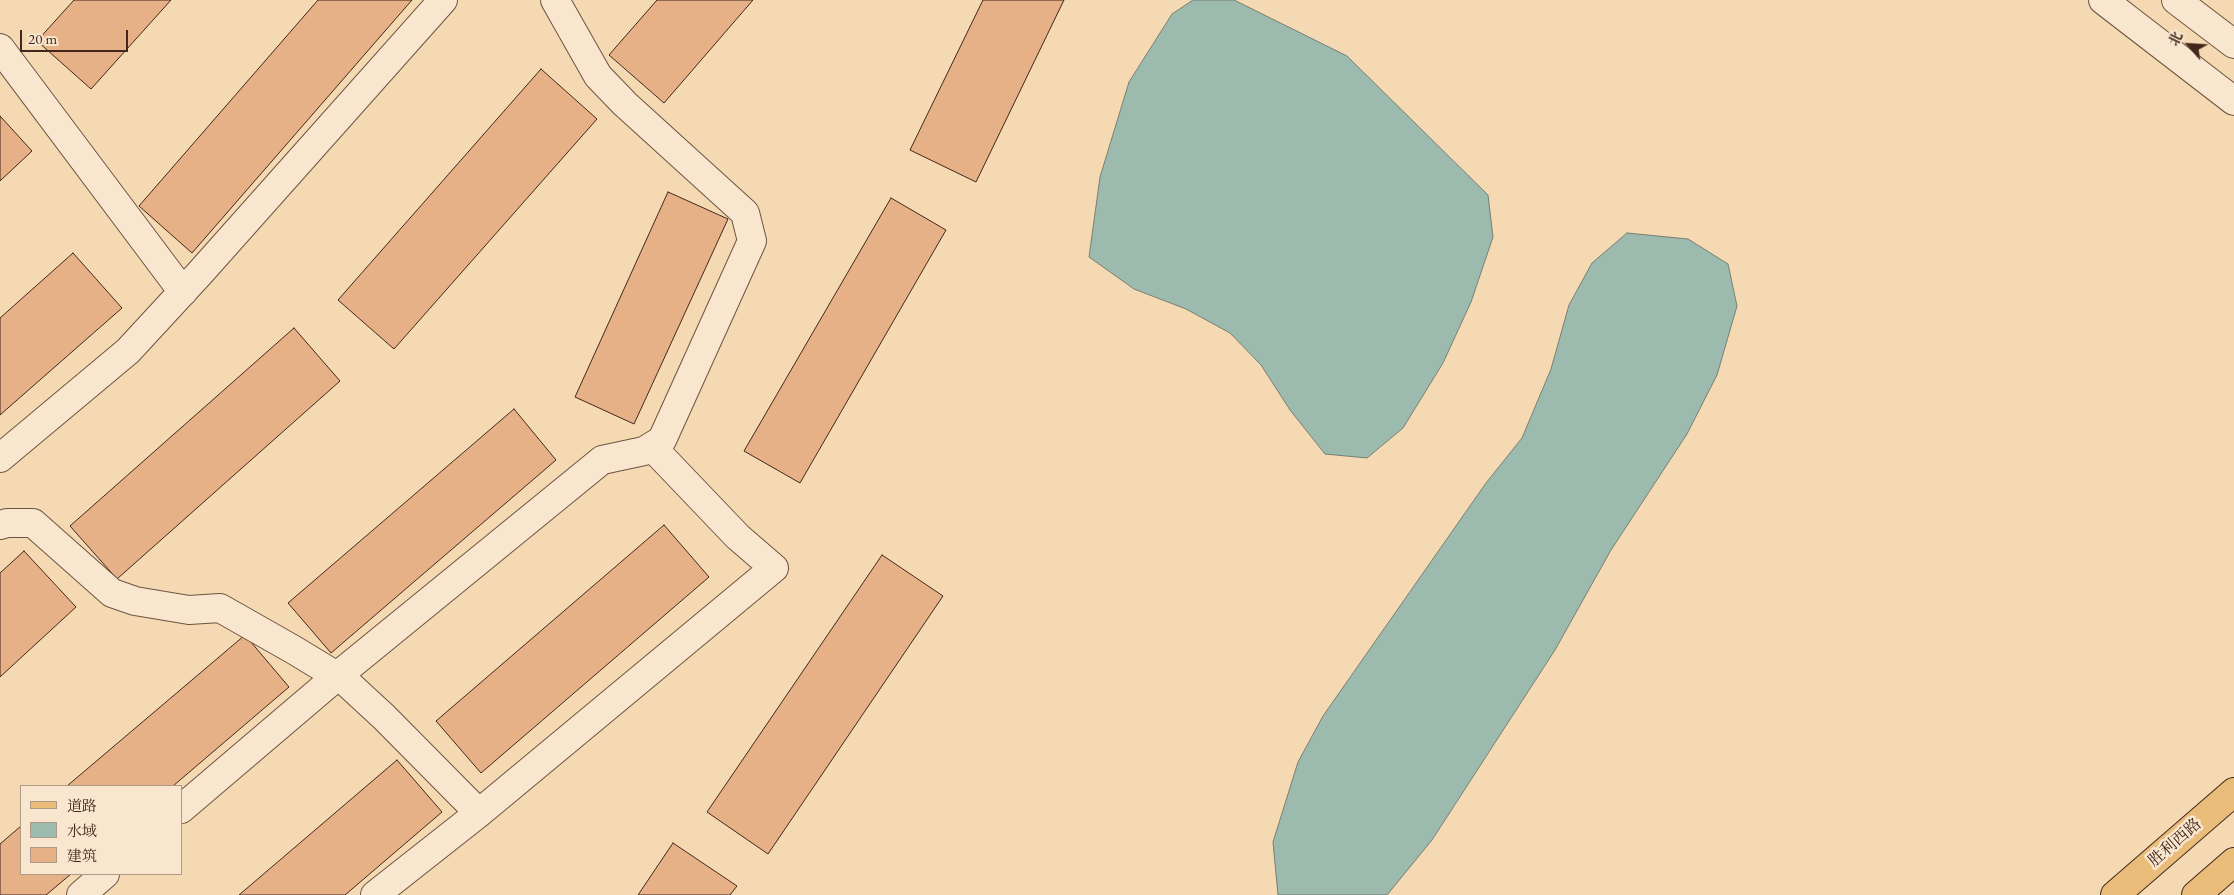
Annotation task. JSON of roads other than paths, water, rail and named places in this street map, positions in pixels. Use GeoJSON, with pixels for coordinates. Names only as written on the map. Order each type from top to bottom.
{"type":"FeatureCollection","features":[{"type":"Feature","properties":{"kind":"main road","name":"胜利西路"},"geometry":{"type":"LineString","coordinates":[[2115,895],[2234,792]]}},
{"type":"Feature","properties":{"kind":"main road"},"geometry":{"type":"LineString","coordinates":[[2196,895],[2234,862]]}},
{"type":"Feature","properties":{"kind":"street"},"geometry":{"type":"LineString","coordinates":[[0,458],[128,351],[183,292],[443,0]]}},
{"type":"Feature","properties":{"kind":"street"},"geometry":{"type":"LineString","coordinates":[[182,808],[336,676],[602,460],[644,451],[662,440],[752,241],[745,213],[625,104],[598,76],[555,0]]}},
{"type":"Feature","properties":{"kind":"street"},"geometry":{"type":"LineString","coordinates":[[2103,0],[2234,101]]}},
{"type":"Feature","properties":{"kind":"street"},"geometry":{"type":"LineString","coordinates":[[2176,0],[2234,44]]}},
{"type":"Feature","properties":{"kind":"street"},"geometry":{"type":"LineString","coordinates":[[0,48],[183,292]]}},
{"type":"Feature","properties":{"kind":"street"},"geometry":{"type":"LineString","coordinates":[[376,895],[774,568],[738,537],[652,446]]}},
{"type":"Feature","properties":{"kind":"street"},"geometry":{"type":"LineString","coordinates":[[0,525],[7,523],[33,523],[112,593],[136,601],[189,610],[220,608],[294,650],[345,681],[384,717],[478,813]]}},
{"type":"Feature","properties":{"kind":"street"},"geometry":{"type":"LineString","coordinates":[[81,895],[105,875]]}},
{"type":"Feature","properties":{"kind":"water"},"geometry":{"type":"Polygon","coordinates":[[[1193,0],[1234,0],[1347,56],[1488,195],[1493,237],[1471,302],[1443,363],[1403,428],[1367,458],[1325,454],[1290,410],[1261,365],[1230,333],[1186,309],[1134,289],[1089,257],[1100,177],[1129,82],[1172,14],[1193,0]]]}},
{"type":"Feature","properties":{"kind":"water"},"geometry":{"type":"Polygon","coordinates":[[[1627,233],[1688,239],[1728,264],[1737,306],[1717,375],[1687,434],[1611,550],[1555,650],[1432,840],[1387,895],[1278,895],[1273,842],[1298,762],[1323,716],[1486,483],[1522,438],[1551,369],[1569,305],[1592,263],[1627,233]]]}}]}
